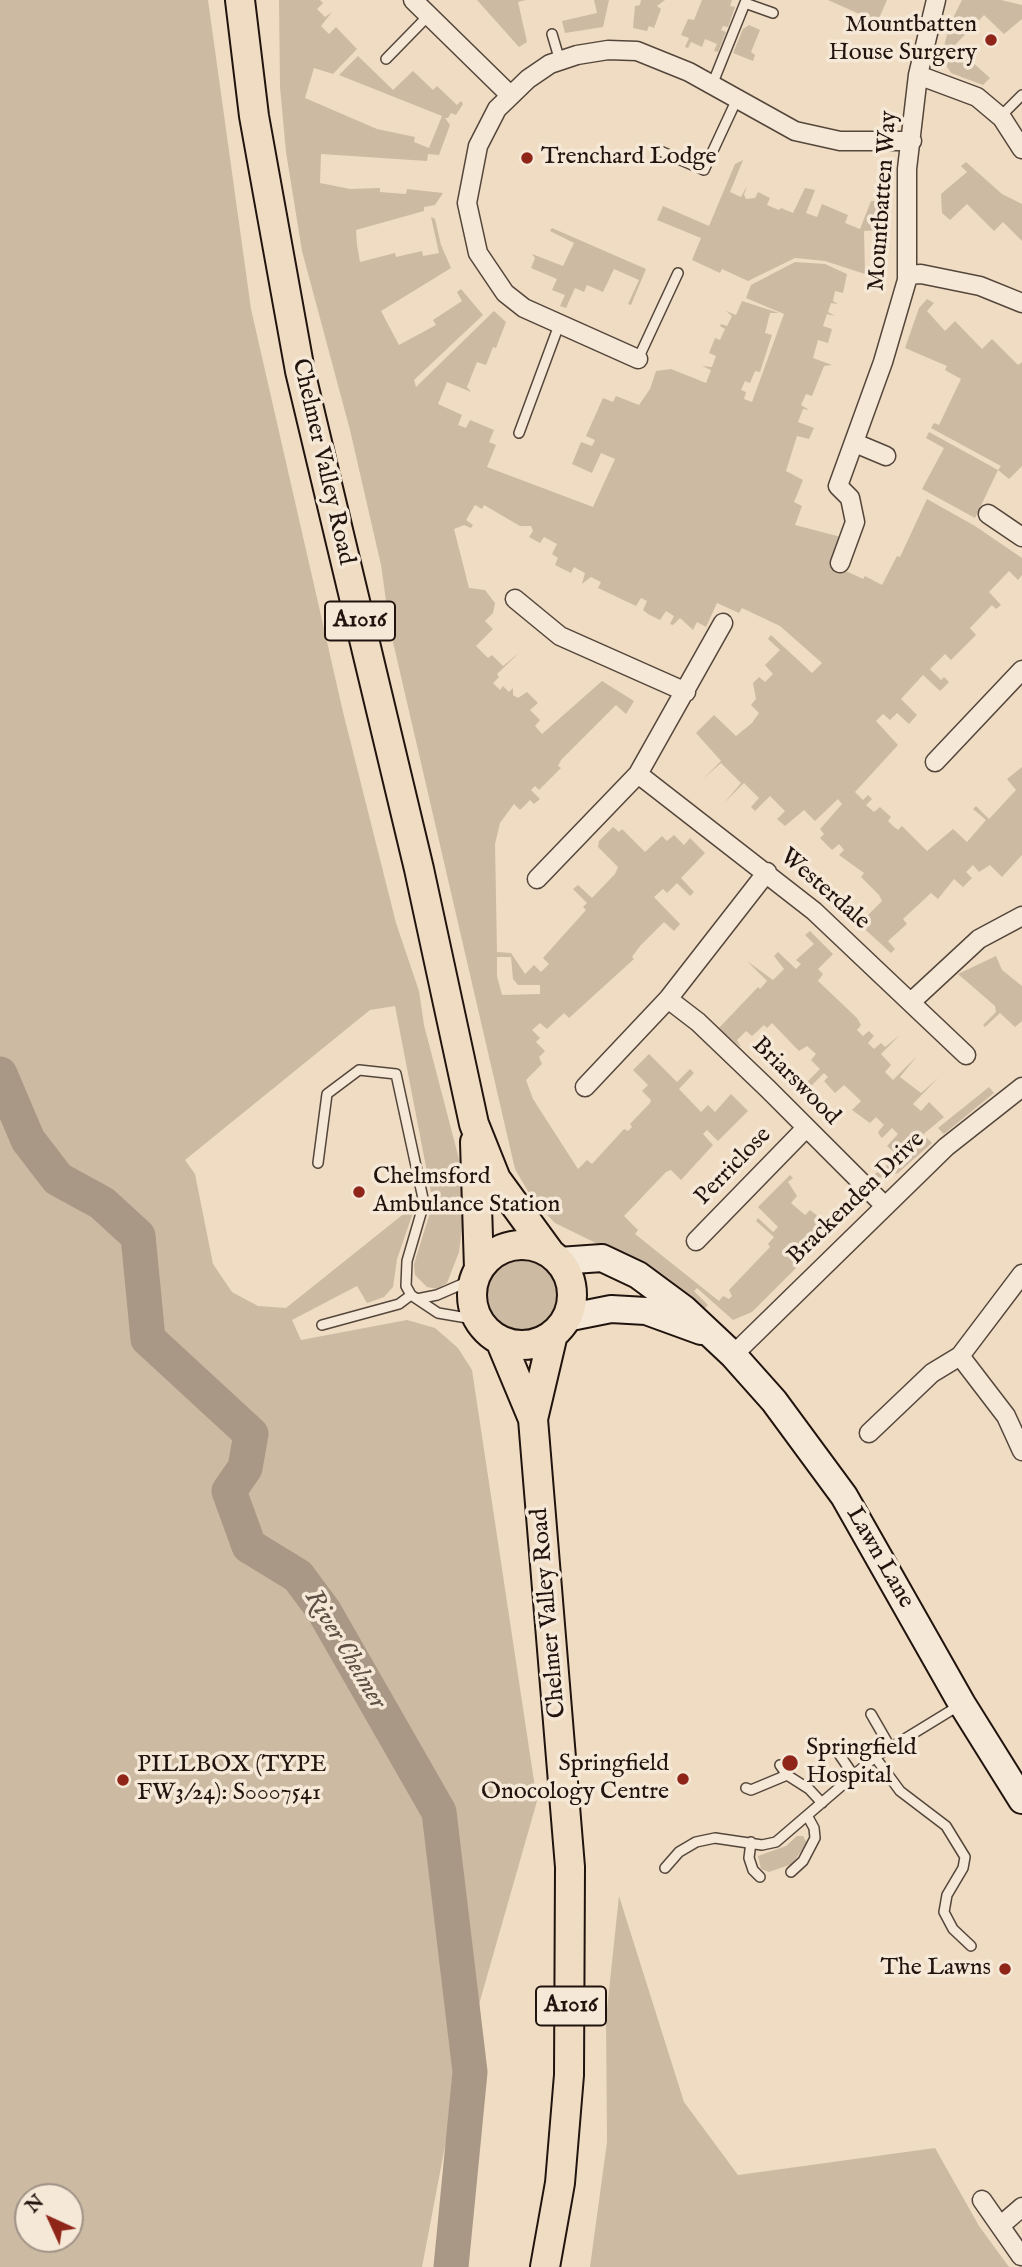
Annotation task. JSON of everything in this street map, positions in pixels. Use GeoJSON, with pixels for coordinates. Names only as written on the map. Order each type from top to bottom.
{"type":"FeatureCollection","features":[{"type":"Feature","properties":{"kind":"main road","name":"Chelmer Valley Road"},"geometry":{"type":"LineString","coordinates":[[240,0],[254,116],[300,371],[419,869],[474,1124],[496,1179],[555,1257]]}},
{"type":"Feature","properties":{"kind":"main road","name":"Chelmer Valley Road"},"geometry":{"type":"LineString","coordinates":[[474,1124],[477,1274]]}},
{"type":"Feature","properties":{"kind":"main road"},"geometry":{"type":"LineString","coordinates":[[477,1274],[490,1257],[510,1246],[535,1246],[555,1257]]}},
{"type":"Feature","properties":{"kind":"main road","name":"A1016"},"geometry":{"type":"LineString","coordinates":[[555,1257],[572,1288],[560,1326]]}},
{"type":"Feature","properties":{"kind":"main road","name":"A1016"},"geometry":{"type":"LineString","coordinates":[[477,1274],[472,1298],[479,1320],[500,1340]]}},
{"type":"Feature","properties":{"kind":"main road","name":"Chelmer Valley Road"},"geometry":{"type":"LineString","coordinates":[[533,1419],[560,1326]]}},
{"type":"Feature","properties":{"kind":"main road"},"geometry":{"type":"LineString","coordinates":[[500,1340],[530,1344],[560,1326]]}},
{"type":"Feature","properties":{"kind":"main road","name":"Chelmer Valley Road"},"geometry":{"type":"LineString","coordinates":[[500,1340],[533,1419],[562,1744],[570,1867],[572,1968],[569,2075],[560,2183],[544,2267]]}},
{"type":"Feature","properties":{"kind":"street"},"geometry":{"type":"LineString","coordinates":[[413,0],[510,95]]}},
{"type":"Feature","properties":{"kind":"street","name":"Mountbatten Way"},"geometry":{"type":"LineString","coordinates":[[840,563],[855,522],[850,498],[838,486],[900,309],[907,275],[907,169],[918,75],[936,0]]}},
{"type":"Feature","properties":{"kind":"street"},"geometry":{"type":"LineString","coordinates":[[638,359],[559,326],[524,308],[505,293],[487,271],[471,229],[467,203],[478,146],[486,126],[510,95],[528,79],[559,61],[608,50],[636,51],[666,61],[795,131],[819,138],[912,141]]}},
{"type":"Feature","properties":{"kind":"street"},"geometry":{"type":"LineString","coordinates":[[918,75],[977,97],[1000,117],[1022,149]]}},
{"type":"Feature","properties":{"kind":"street"},"geometry":{"type":"LineString","coordinates":[[907,275],[921,274],[980,286],[1022,303]]}},
{"type":"Feature","properties":{"kind":"street"},"geometry":{"type":"LineString","coordinates":[[855,443],[886,456]]}},
{"type":"Feature","properties":{"kind":"street"},"geometry":{"type":"LineString","coordinates":[[988,514],[1022,537]]}},
{"type":"Feature","properties":{"kind":"street"},"geometry":{"type":"LineString","coordinates":[[515,599],[560,636],[686,692]]}},
{"type":"Feature","properties":{"kind":"street"},"geometry":{"type":"LineString","coordinates":[[537,879],[638,774],[723,623]]}},
{"type":"Feature","properties":{"kind":"street"},"geometry":{"type":"LineString","coordinates":[[935,762],[1022,670]]}},
{"type":"Feature","properties":{"kind":"street","name":"Westerdale"},"geometry":{"type":"LineString","coordinates":[[638,774],[814,911],[965,1055]]}},
{"type":"Feature","properties":{"kind":"street"},"geometry":{"type":"LineString","coordinates":[[585,1087],[667,999],[767,872]]}},
{"type":"Feature","properties":{"kind":"street"},"geometry":{"type":"LineString","coordinates":[[911,1002],[979,939],[1022,916]]}},
{"type":"Feature","properties":{"kind":"street","name":"Briarswood"},"geometry":{"type":"LineString","coordinates":[[667,999],[698,1022],[884,1205]]}},
{"type":"Feature","properties":{"kind":"street","name":"Brackenden Drive"},"geometry":{"type":"LineString","coordinates":[[733,1355],[946,1147],[1022,1087]]}},
{"type":"Feature","properties":{"kind":"street","name":"Perriclose"},"geometry":{"type":"LineString","coordinates":[[696,1241],[806,1128]]}},
{"type":"Feature","properties":{"kind":"street","name":"Lawn Lane"},"geometry":{"type":"LineString","coordinates":[[555,1257],[603,1258],[664,1291],[733,1355],[774,1401],[844,1496],[962,1704],[1022,1800]]}},
{"type":"Feature","properties":{"kind":"street"},"geometry":{"type":"LineString","coordinates":[[869,1433],[923,1381],[960,1356],[1022,1274]]}},
{"type":"Feature","properties":{"kind":"street","name":"Lawn Lane"},"geometry":{"type":"LineString","coordinates":[[560,1326],[611,1309],[646,1311],[712,1335]]}},
{"type":"Feature","properties":{"kind":"street"},"geometry":{"type":"LineString","coordinates":[[960,1356],[1006,1416],[1022,1451]]}},
{"type":"Feature","properties":{"kind":"street"},"geometry":{"type":"LineString","coordinates":[[982,2200],[1021,2256]]}},
{"type":"Feature","properties":{"kind":"street"},"geometry":{"type":"LineString","coordinates":[[1000,2226],[1022,2207]]}},
{"type":"Feature","properties":{"kind":"lane"},"geometry":{"type":"LineString","coordinates":[[712,85],[746,3],[773,13]]}},
{"type":"Feature","properties":{"kind":"lane"},"geometry":{"type":"LineString","coordinates":[[386,59],[429,15]]}},
{"type":"Feature","properties":{"kind":"lane"},"geometry":{"type":"LineString","coordinates":[[552,34],[559,61]]}},
{"type":"Feature","properties":{"kind":"lane"},"geometry":{"type":"LineString","coordinates":[[1000,117],[1022,94]]}},
{"type":"Feature","properties":{"kind":"lane"},"geometry":{"type":"LineString","coordinates":[[660,151],[704,170],[737,99]]}},
{"type":"Feature","properties":{"kind":"lane"},"geometry":{"type":"LineString","coordinates":[[638,359],[678,273]]}},
{"type":"Feature","properties":{"kind":"lane"},"geometry":{"type":"LineString","coordinates":[[519,433],[559,326]]}},
{"type":"Feature","properties":{"kind":"lane"},"geometry":{"type":"LineString","coordinates":[[318,1163],[327,1094],[359,1070],[396,1074],[425,1203],[407,1261],[406,1286],[414,1297],[438,1312],[479,1320]]}},
{"type":"Feature","properties":{"kind":"lane"},"geometry":{"type":"LineString","coordinates":[[322,1325],[399,1304],[414,1297],[438,1295],[477,1274]]}},
{"type":"Feature","properties":{"kind":"lane"},"geometry":{"type":"LineString","coordinates":[[665,1868],[679,1852],[696,1842],[715,1838],[762,1845],[776,1842],[875,1758],[962,1704]]}},
{"type":"Feature","properties":{"kind":"lane"},"geometry":{"type":"LineString","coordinates":[[871,1714],[890,1747]]}},
{"type":"Feature","properties":{"kind":"lane"},"geometry":{"type":"LineString","coordinates":[[839,1754],[854,1776]]}},
{"type":"Feature","properties":{"kind":"lane"},"geometry":{"type":"LineString","coordinates":[[875,1758],[889,1780],[946,1826],[965,1857],[963,1867],[947,1895],[944,1912],[953,1929],[971,1946]]}},
{"type":"Feature","properties":{"kind":"lane"},"geometry":{"type":"LineString","coordinates":[[780,1765],[822,1803]]}},
{"type":"Feature","properties":{"kind":"lane"},"geometry":{"type":"LineString","coordinates":[[746,1788],[760,1788],[788,1775]]}},
{"type":"Feature","properties":{"kind":"lane"},"geometry":{"type":"LineString","coordinates":[[791,1872],[803,1861],[815,1838],[814,1828],[808,1817]]}},
{"type":"Feature","properties":{"kind":"lane"},"geometry":{"type":"LineString","coordinates":[[751,1842],[749,1858],[753,1870],[760,1877]]}},
{"type":"Feature","properties":{"kind":"shaded area"},"geometry":{"type":"Polygon","coordinates":[[[0,0],[208,0],[251,309],[343,712],[396,923],[419,991],[424,1025],[460,1163],[464,1214],[459,1252],[447,1283],[437,1289],[427,1287],[415,1275],[414,1264],[433,1203],[395,1006],[370,1010],[185,1160],[195,1174],[213,1264],[232,1292],[258,1306],[286,1308],[416,1204],[397,1259],[393,1287],[384,1297],[367,1303],[357,1286],[292,1320],[301,1340],[407,1320],[435,1328],[458,1348],[472,1370],[537,1801],[458,2078],[422,2267],[0,2267],[0,0]]]}},
{"type":"Feature","properties":{"kind":"shaded area"},"geometry":{"type":"Polygon","coordinates":[[[279,0],[320,0],[323,3],[317,9],[325,17],[332,12],[321,26],[329,34],[336,27],[357,49],[333,74],[314,68],[305,98],[377,129],[415,137],[414,142],[429,148],[442,116],[339,75],[358,56],[393,90],[413,71],[433,90],[437,86],[457,105],[461,101],[463,104],[456,115],[451,113],[445,118],[450,125],[439,155],[428,154],[427,161],[321,154],[320,183],[350,189],[380,188],[380,192],[406,194],[407,189],[443,193],[435,205],[424,207],[424,211],[356,230],[357,245],[360,262],[395,253],[396,257],[422,251],[423,256],[439,253],[431,217],[435,219],[441,245],[451,268],[381,311],[399,345],[436,325],[433,320],[462,301],[457,292],[461,289],[483,315],[414,380],[416,387],[494,311],[506,322],[486,365],[477,362],[467,387],[471,392],[447,382],[438,404],[462,415],[458,425],[466,428],[470,420],[494,430],[489,442],[496,445],[487,467],[593,507],[615,459],[601,453],[592,473],[572,464],[581,442],[592,446],[595,440],[586,436],[603,398],[613,402],[616,396],[639,405],[650,389],[656,371],[671,369],[706,383],[711,370],[702,366],[712,367],[716,356],[709,353],[715,338],[720,340],[725,329],[721,324],[727,326],[732,316],[726,311],[736,315],[742,301],[779,313],[770,313],[765,333],[772,335],[760,372],[755,371],[750,383],[745,381],[741,390],[746,392],[744,399],[752,402],[784,314],[746,298],[751,285],[795,262],[825,264],[847,274],[843,293],[835,291],[833,301],[838,304],[831,303],[828,312],[835,316],[827,314],[823,326],[832,329],[828,343],[818,340],[813,358],[832,365],[824,366],[812,396],[806,394],[801,405],[809,410],[803,409],[798,422],[814,428],[809,439],[797,436],[786,471],[803,480],[794,502],[802,506],[795,525],[841,537],[831,564],[882,585],[897,556],[900,557],[927,499],[975,526],[1022,558],[1022,575],[1018,580],[1009,571],[989,592],[1001,605],[996,609],[992,605],[970,628],[976,635],[951,660],[945,654],[930,669],[941,680],[944,677],[949,682],[940,691],[923,675],[901,699],[917,715],[909,724],[897,713],[890,720],[883,714],[876,721],[898,745],[855,792],[863,800],[868,795],[872,799],[866,805],[874,812],[880,807],[891,817],[888,821],[894,827],[898,830],[902,826],[927,851],[953,829],[967,842],[986,820],[973,809],[976,806],[989,819],[1016,790],[1007,779],[1022,767],[1022,855],[1002,877],[990,865],[979,872],[973,865],[966,872],[972,878],[963,887],[954,879],[938,899],[931,893],[903,919],[907,924],[888,941],[895,949],[891,953],[859,924],[882,901],[879,895],[861,877],[864,873],[839,855],[844,850],[839,844],[832,850],[820,838],[824,834],[820,829],[842,804],[838,799],[815,821],[804,810],[785,826],[777,819],[785,811],[770,796],[755,811],[751,807],[759,798],[744,783],[724,803],[741,783],[721,763],[703,779],[721,761],[696,733],[714,715],[736,736],[752,723],[759,713],[751,705],[756,699],[753,683],[759,677],[765,682],[773,674],[765,665],[780,650],[768,639],[771,635],[812,673],[822,663],[780,626],[742,608],[739,613],[717,603],[706,627],[697,622],[693,630],[680,618],[673,625],[670,624],[674,616],[666,611],[660,620],[648,614],[643,610],[647,601],[641,598],[636,606],[598,588],[601,582],[591,577],[582,584],[585,573],[574,567],[571,573],[555,565],[558,558],[552,554],[557,544],[544,537],[540,543],[529,537],[533,531],[531,526],[520,526],[484,505],[482,509],[475,505],[466,520],[473,525],[471,528],[464,525],[454,529],[469,588],[485,590],[495,603],[493,613],[485,621],[493,629],[476,646],[488,658],[492,655],[503,666],[520,652],[497,674],[499,677],[493,683],[500,690],[503,686],[509,692],[513,688],[513,695],[518,698],[527,692],[538,703],[530,710],[540,720],[535,726],[542,734],[602,681],[634,701],[626,714],[616,705],[561,760],[558,766],[561,768],[539,790],[535,786],[531,790],[540,799],[534,804],[530,800],[520,810],[514,804],[500,823],[495,844],[497,952],[511,953],[525,974],[534,965],[541,972],[549,964],[543,958],[586,910],[583,907],[587,903],[573,889],[578,885],[592,898],[615,874],[618,867],[598,847],[599,841],[613,827],[619,832],[622,829],[645,852],[662,836],[667,841],[674,835],[684,845],[690,838],[705,853],[681,878],[694,892],[690,896],[677,883],[667,893],[663,889],[654,897],[680,924],[674,931],[664,922],[640,946],[632,957],[634,959],[569,1018],[564,1013],[547,1029],[540,1023],[532,1030],[540,1038],[536,1042],[545,1051],[539,1057],[542,1064],[526,1080],[533,1099],[578,1169],[587,1160],[592,1164],[624,1129],[628,1131],[632,1127],[630,1124],[650,1103],[651,1100],[642,1091],[648,1085],[633,1070],[649,1054],[677,1082],[690,1069],[694,1073],[679,1089],[701,1112],[708,1105],[715,1112],[731,1094],[748,1111],[718,1141],[707,1130],[703,1134],[713,1145],[681,1180],[671,1170],[666,1172],[624,1216],[638,1230],[635,1234],[719,1301],[723,1296],[729,1299],[732,1296],[729,1290],[770,1247],[768,1244],[774,1237],[756,1221],[758,1218],[773,1232],[778,1227],[758,1207],[790,1175],[793,1178],[788,1182],[797,1196],[791,1203],[805,1215],[810,1210],[825,1222],[849,1197],[850,1207],[845,1219],[752,1312],[733,1320],[697,1288],[694,1291],[708,1305],[704,1309],[651,1270],[555,1223],[533,1200],[515,1169],[390,629],[381,565],[350,430],[302,251],[286,152],[280,87],[279,0]],[[497,957],[497,976],[502,995],[540,994],[540,985],[518,985],[513,979],[511,957],[497,957]]]}},
{"type":"Feature","properties":{"kind":"shaded area"},"geometry":{"type":"Polygon","coordinates":[[[477,0],[526,0],[518,2],[527,42],[519,47],[477,0]]]}},
{"type":"Feature","properties":{"kind":"shaded area"},"geometry":{"type":"Polygon","coordinates":[[[594,0],[609,0],[603,27],[565,33],[562,21],[597,13],[594,0]]]}},
{"type":"Feature","properties":{"kind":"shaded area"},"geometry":{"type":"Polygon","coordinates":[[[641,0],[665,0],[657,6],[661,9],[654,28],[649,26],[647,31],[633,28],[635,6],[640,5],[641,0]]]}},
{"type":"Feature","properties":{"kind":"shaded area"},"geometry":{"type":"Polygon","coordinates":[[[702,0],[732,0],[730,6],[735,7],[728,27],[723,26],[721,30],[726,32],[718,52],[714,51],[717,44],[705,39],[702,47],[691,42],[688,48],[685,47],[689,38],[681,35],[688,19],[694,20],[702,0]]]}},
{"type":"Feature","properties":{"kind":"shaded area"},"geometry":{"type":"Polygon","coordinates":[[[828,0],[887,0],[876,25],[872,24],[873,20],[828,0]]]}},
{"type":"Feature","properties":{"kind":"shaded area"},"geometry":{"type":"Polygon","coordinates":[[[962,0],[1001,0],[1022,5],[1022,19],[1004,34],[984,15],[954,46],[990,78],[983,85],[951,73],[941,57],[950,24],[962,0]]]}},
{"type":"Feature","properties":{"kind":"shaded area"},"geometry":{"type":"Polygon","coordinates":[[[749,25],[760,30],[751,52],[755,55],[753,61],[733,53],[743,29],[749,25]]]}},
{"type":"Feature","properties":{"kind":"shaded area"},"geometry":{"type":"Polygon","coordinates":[[[743,160],[730,192],[741,197],[747,186],[744,195],[746,199],[755,198],[758,192],[770,198],[767,205],[779,210],[781,208],[793,213],[805,188],[815,190],[806,213],[817,217],[822,204],[848,215],[845,223],[860,229],[871,201],[882,201],[884,213],[878,214],[878,230],[864,231],[865,274],[825,261],[795,258],[748,281],[722,269],[720,273],[692,260],[701,238],[657,220],[663,206],[709,226],[735,164],[743,160]]]}},
{"type":"Feature","properties":{"kind":"shaded area"},"geometry":{"type":"Polygon","coordinates":[[[966,162],[1002,194],[1022,204],[1022,241],[1003,222],[994,231],[967,204],[950,220],[942,213],[941,194],[967,172],[961,166],[966,162]]]}},
{"type":"Feature","properties":{"kind":"shaded area"},"geometry":{"type":"Polygon","coordinates":[[[552,228],[646,269],[631,305],[628,304],[639,280],[614,269],[603,292],[587,285],[584,292],[575,288],[566,308],[560,306],[565,295],[552,290],[557,279],[531,268],[535,258],[532,254],[563,266],[574,243],[550,231],[552,228]]]}},
{"type":"Feature","properties":{"kind":"shaded area"},"geometry":{"type":"Polygon","coordinates":[[[927,299],[934,303],[927,311],[945,331],[955,321],[982,349],[992,339],[1018,365],[1022,362],[1022,466],[1009,479],[998,470],[1001,466],[931,428],[934,423],[939,425],[961,379],[945,370],[947,366],[905,348],[919,308],[927,299]]]}},
{"type":"Feature","properties":{"kind":"shaded area"},"geometry":{"type":"Polygon","coordinates":[[[929,432],[998,470],[975,518],[922,489],[944,448],[926,438],[929,432]]]}},
{"type":"Feature","properties":{"kind":"shaded area"},"geometry":{"type":"Polygon","coordinates":[[[810,931],[833,954],[818,969],[823,974],[818,981],[857,1018],[861,1025],[857,1030],[863,1036],[869,1031],[874,1036],[868,1043],[874,1049],[881,1043],[885,1047],[900,1035],[881,1054],[891,1065],[885,1072],[893,1080],[917,1056],[900,1077],[921,1093],[938,1078],[913,1104],[921,1111],[929,1102],[944,1117],[914,1142],[895,1153],[887,1146],[898,1134],[892,1128],[882,1138],[878,1132],[884,1125],[876,1117],[870,1123],[852,1110],[861,1101],[844,1085],[835,1093],[824,1081],[828,1077],[824,1073],[807,1090],[803,1086],[820,1069],[811,1060],[816,1054],[807,1046],[799,1051],[772,1023],[767,1028],[764,1025],[752,1036],[746,1031],[737,1040],[741,1047],[718,1029],[767,981],[747,961],[773,980],[784,969],[774,956],[778,952],[796,969],[801,964],[796,960],[814,944],[805,935],[810,931]]]}},
{"type":"Feature","properties":{"kind":"shaded area"},"geometry":{"type":"Polygon","coordinates":[[[996,956],[1002,970],[1022,986],[1022,1021],[1015,1027],[1000,1013],[985,1027],[983,1025],[996,1012],[995,1006],[958,974],[996,956]]]}},
{"type":"Feature","properties":{"kind":"shaded area"},"geometry":{"type":"Polygon","coordinates":[[[989,1087],[994,1093],[944,1134],[938,1128],[989,1087]]]}},
{"type":"Feature","properties":{"kind":"shaded area"},"geometry":{"type":"Polygon","coordinates":[[[927,1138],[932,1143],[898,1173],[883,1178],[872,1176],[927,1138]]]}},
{"type":"Feature","properties":{"kind":"shaded area"},"geometry":{"type":"Polygon","coordinates":[[[528,1258],[547,1268],[555,1280],[555,1308],[547,1320],[535,1328],[514,1330],[495,1320],[487,1308],[485,1287],[495,1268],[507,1260],[528,1258]]]}},
{"type":"Feature","properties":{"kind":"shaded area"},"geometry":{"type":"Polygon","coordinates":[[[797,1836],[803,1836],[807,1843],[792,1864],[769,1872],[761,1869],[758,1856],[786,1846],[797,1836]]]}},
{"type":"Feature","properties":{"kind":"shaded area"},"geometry":{"type":"Polygon","coordinates":[[[619,1896],[684,2102],[738,2175],[935,2148],[979,2226],[1009,2267],[590,2267],[607,2142],[606,2019],[619,1896]]]}},
{"type":"Feature","properties":{"kind":"waterway","name":"River Chelmer"},"geometry":{"type":"LineString","coordinates":[[0,1074],[28,1140],[58,1179],[102,1203],[138,1236],[148,1339],[251,1434],[245,1468],[229,1491],[249,1546],[298,1576],[324,1611],[439,1812],[470,2072],[451,2267]]}},
{"type":"Feature","properties":{"kind":"place","name":"Mountbatten House Surgery"},"geometry":{"type":"Point","coordinates":[991,40]}},
{"type":"Feature","properties":{"kind":"place","name":"Trenchard Lodge"},"geometry":{"type":"Point","coordinates":[527,158]}},
{"type":"Feature","properties":{"kind":"place","name":"Chelmsford Ambulance Station"},"geometry":{"type":"Point","coordinates":[359,1192]}},
{"type":"Feature","properties":{"kind":"place","name":"Springfield Hospital"},"geometry":{"type":"Point","coordinates":[790,1763]}},
{"type":"Feature","properties":{"kind":"place","name":"Springfield Onocology Centre"},"geometry":{"type":"Point","coordinates":[683,1779]}},
{"type":"Feature","properties":{"kind":"place","name":"PILLBOX (TYPE FW3/24): S0007541"},"geometry":{"type":"Point","coordinates":[123,1780]}},
{"type":"Feature","properties":{"kind":"place","name":"The Lawns"},"geometry":{"type":"Point","coordinates":[1005,1969]}}]}
